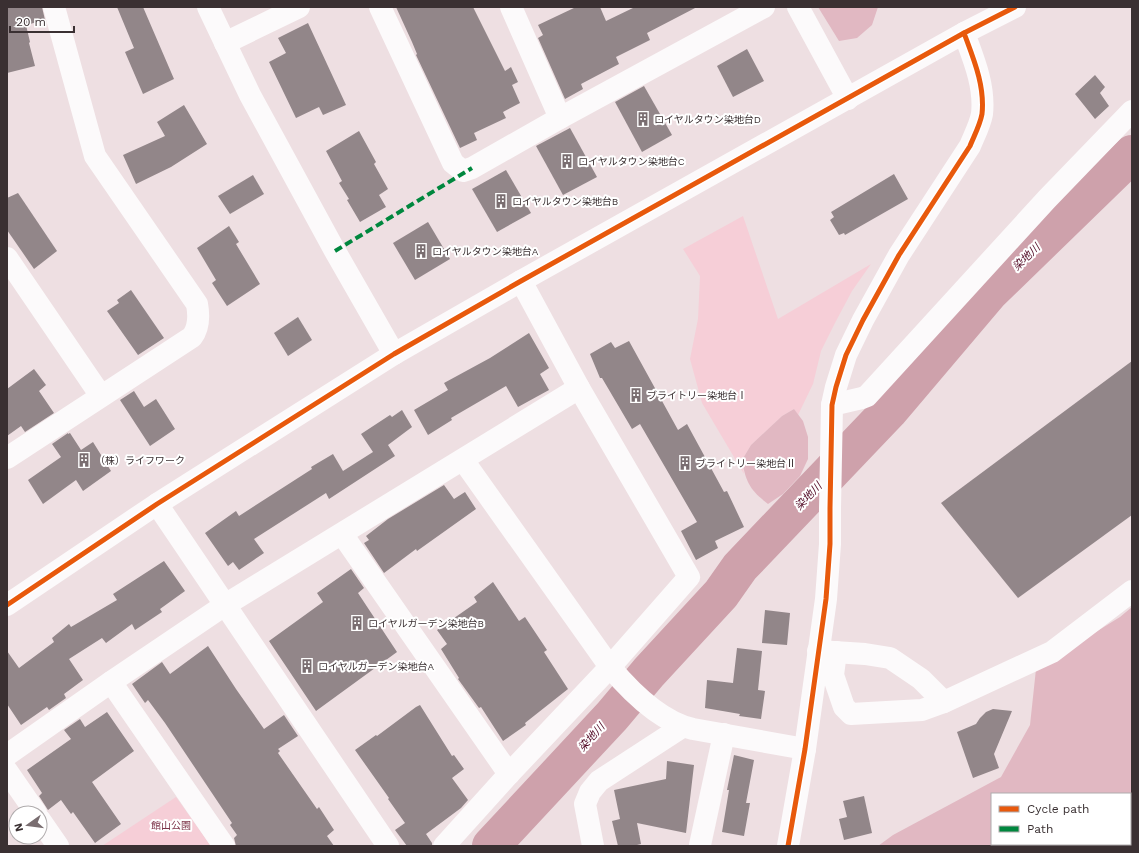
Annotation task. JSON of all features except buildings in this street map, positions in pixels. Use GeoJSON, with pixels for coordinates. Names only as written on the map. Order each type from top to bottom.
{"type":"FeatureCollection","features":[{"type":"Feature","properties":{"kind":"street"},"geometry":{"type":"LineString","coordinates":[[7,458],[192,337],[196,332],[198,312],[197,304],[95,156],[54,7]]}},
{"type":"Feature","properties":{"kind":"street"},"geometry":{"type":"LineString","coordinates":[[208,7],[250,95],[335,251],[394,354]]}},
{"type":"Feature","properties":{"kind":"street"},"geometry":{"type":"LineString","coordinates":[[225,43],[299,7]]}},
{"type":"Feature","properties":{"kind":"street"},"geometry":{"type":"LineString","coordinates":[[380,7],[453,163],[463,171],[472,168],[560,118],[764,7]]}},
{"type":"Feature","properties":{"kind":"street"},"geometry":{"type":"LineString","coordinates":[[510,7],[560,118]]}},
{"type":"Feature","properties":{"kind":"street"},"geometry":{"type":"LineString","coordinates":[[798,7],[848,100]]}},
{"type":"Feature","properties":{"kind":"street"},"geometry":{"type":"LineString","coordinates":[[7,605],[157,504],[394,354],[521,281],[1015,7]]}},
{"type":"Feature","properties":{"kind":"street"},"geometry":{"type":"LineString","coordinates":[[964,34],[980,75],[982,115],[978,128],[970,146],[899,255],[863,320],[846,355],[832,405],[830,544],[826,599],[827,651],[833,675],[844,707],[851,714],[922,710],[944,702],[1052,652],[1132,591]]}},
{"type":"Feature","properties":{"kind":"street"},"geometry":{"type":"LineString","coordinates":[[832,405],[867,396],[1047,199],[1132,110]]}},
{"type":"Feature","properties":{"kind":"street"},"geometry":{"type":"LineString","coordinates":[[7,258],[101,396]]}},
{"type":"Feature","properties":{"kind":"street"},"geometry":{"type":"LineString","coordinates":[[444,846],[509,774],[615,673],[689,577],[580,388],[521,281]]}},
{"type":"Feature","properties":{"kind":"street"},"geometry":{"type":"LineString","coordinates":[[7,755],[225,605],[580,388]]}},
{"type":"Feature","properties":{"kind":"street"},"geometry":{"type":"LineString","coordinates":[[463,460],[615,673],[657,712],[682,727],[805,749]]}},
{"type":"Feature","properties":{"kind":"street"},"geometry":{"type":"LineString","coordinates":[[157,504],[388,846]]}},
{"type":"Feature","properties":{"kind":"street"},"geometry":{"type":"LineString","coordinates":[[342,534],[509,774]]}},
{"type":"Feature","properties":{"kind":"street"},"geometry":{"type":"LineString","coordinates":[[827,651],[865,654],[890,658],[921,679],[944,702]]}},
{"type":"Feature","properties":{"kind":"street"},"geometry":{"type":"LineString","coordinates":[[790,845],[805,749],[827,651]]}},
{"type":"Feature","properties":{"kind":"street"},"geometry":{"type":"LineString","coordinates":[[111,682],[224,846]]}},
{"type":"Feature","properties":{"kind":"street"},"geometry":{"type":"LineString","coordinates":[[593,846],[585,804],[590,792],[600,781],[682,727]]}},
{"type":"Feature","properties":{"kind":"street"},"geometry":{"type":"LineString","coordinates":[[700,845],[724,734]]}},
{"type":"Feature","properties":{"kind":"street"},"geometry":{"type":"LineString","coordinates":[[7,771],[30,805]]}},
{"type":"Feature","properties":{"kind":"street"},"geometry":{"type":"LineString","coordinates":[[48,832],[58,846]]}},
{"type":"Feature","properties":{"kind":"green space"},"geometry":{"type":"Polygon","coordinates":[[[743,216],[778,319],[871,264],[852,291],[821,351],[813,384],[798,415],[794,409],[782,416],[751,445],[742,460],[744,474],[702,403],[690,359],[698,319],[700,276],[683,249],[743,216]]]}},
{"type":"Feature","properties":{"kind":"green space","name":"館山公園"},"geometry":{"type":"Polygon","coordinates":[[[176,797],[211,846],[102,846],[176,797]]]}},
{"type":"Feature","properties":{"kind":"shaded area"},"geometry":{"type":"Polygon","coordinates":[[[818,7],[878,7],[872,25],[857,38],[839,41],[818,7]]]}},
{"type":"Feature","properties":{"kind":"shaded area"},"geometry":{"type":"Polygon","coordinates":[[[794,409],[803,421],[808,437],[808,459],[800,476],[783,494],[768,504],[753,490],[747,480],[742,460],[751,445],[782,416],[794,409]]]}},
{"type":"Feature","properties":{"kind":"shaded area"},"geometry":{"type":"Polygon","coordinates":[[[1132,607],[1132,846],[878,846],[893,835],[1001,777],[1030,725],[1036,669],[1120,617],[1132,607]]]}},
{"type":"Feature","properties":{"kind":"waterway","name":"染地川"},"geometry":{"type":"LineString","coordinates":[[491,846],[612,716],[649,672],[721,594],[740,567],[889,411],[989,293],[1132,154]]}},
{"type":"Feature","properties":{"kind":"marked path"},"geometry":{"type":"LineString","coordinates":[[335,251],[472,168]]}},
{"type":"Feature","properties":{"kind":"cycle path"},"geometry":{"type":"LineString","coordinates":[[788,846],[805,749],[826,599],[830,544],[832,405],[836,387],[846,355],[863,320],[899,255],[970,146],[978,126],[982,114],[982,93],[978,73],[964,33],[1015,7]]}},
{"type":"Feature","properties":{"kind":"cycle path"},"geometry":{"type":"LineString","coordinates":[[7,605],[157,504],[394,354],[521,281],[964,33]]}},
{"type":"Feature","properties":{"kind":"place","name":"ロイヤルタウン染地台D"},"geometry":{"type":"Point","coordinates":[643,119]}},
{"type":"Feature","properties":{"kind":"place","name":"ロイヤルタウン染地台C"},"geometry":{"type":"Point","coordinates":[567,161]}},
{"type":"Feature","properties":{"kind":"place","name":"ロイヤルタウン染地台B"},"geometry":{"type":"Point","coordinates":[501,201]}},
{"type":"Feature","properties":{"kind":"place","name":"ロイヤルタウン染地台A"},"geometry":{"type":"Point","coordinates":[421,251]}},
{"type":"Feature","properties":{"kind":"place","name":"ブライトリー染地台Ⅰ"},"geometry":{"type":"Point","coordinates":[636,395]}},
{"type":"Feature","properties":{"kind":"place","name":"（株）ライフワーク"},"geometry":{"type":"Point","coordinates":[84,460]}},
{"type":"Feature","properties":{"kind":"place","name":"ブライトリー染地台Ⅱ"},"geometry":{"type":"Point","coordinates":[685,463]}},
{"type":"Feature","properties":{"kind":"place","name":"ロイヤルガーデン染地台B"},"geometry":{"type":"Point","coordinates":[357,623]}},
{"type":"Feature","properties":{"kind":"place","name":"ロイヤルガーデン染地台A"},"geometry":{"type":"Point","coordinates":[307,666]}}]}
